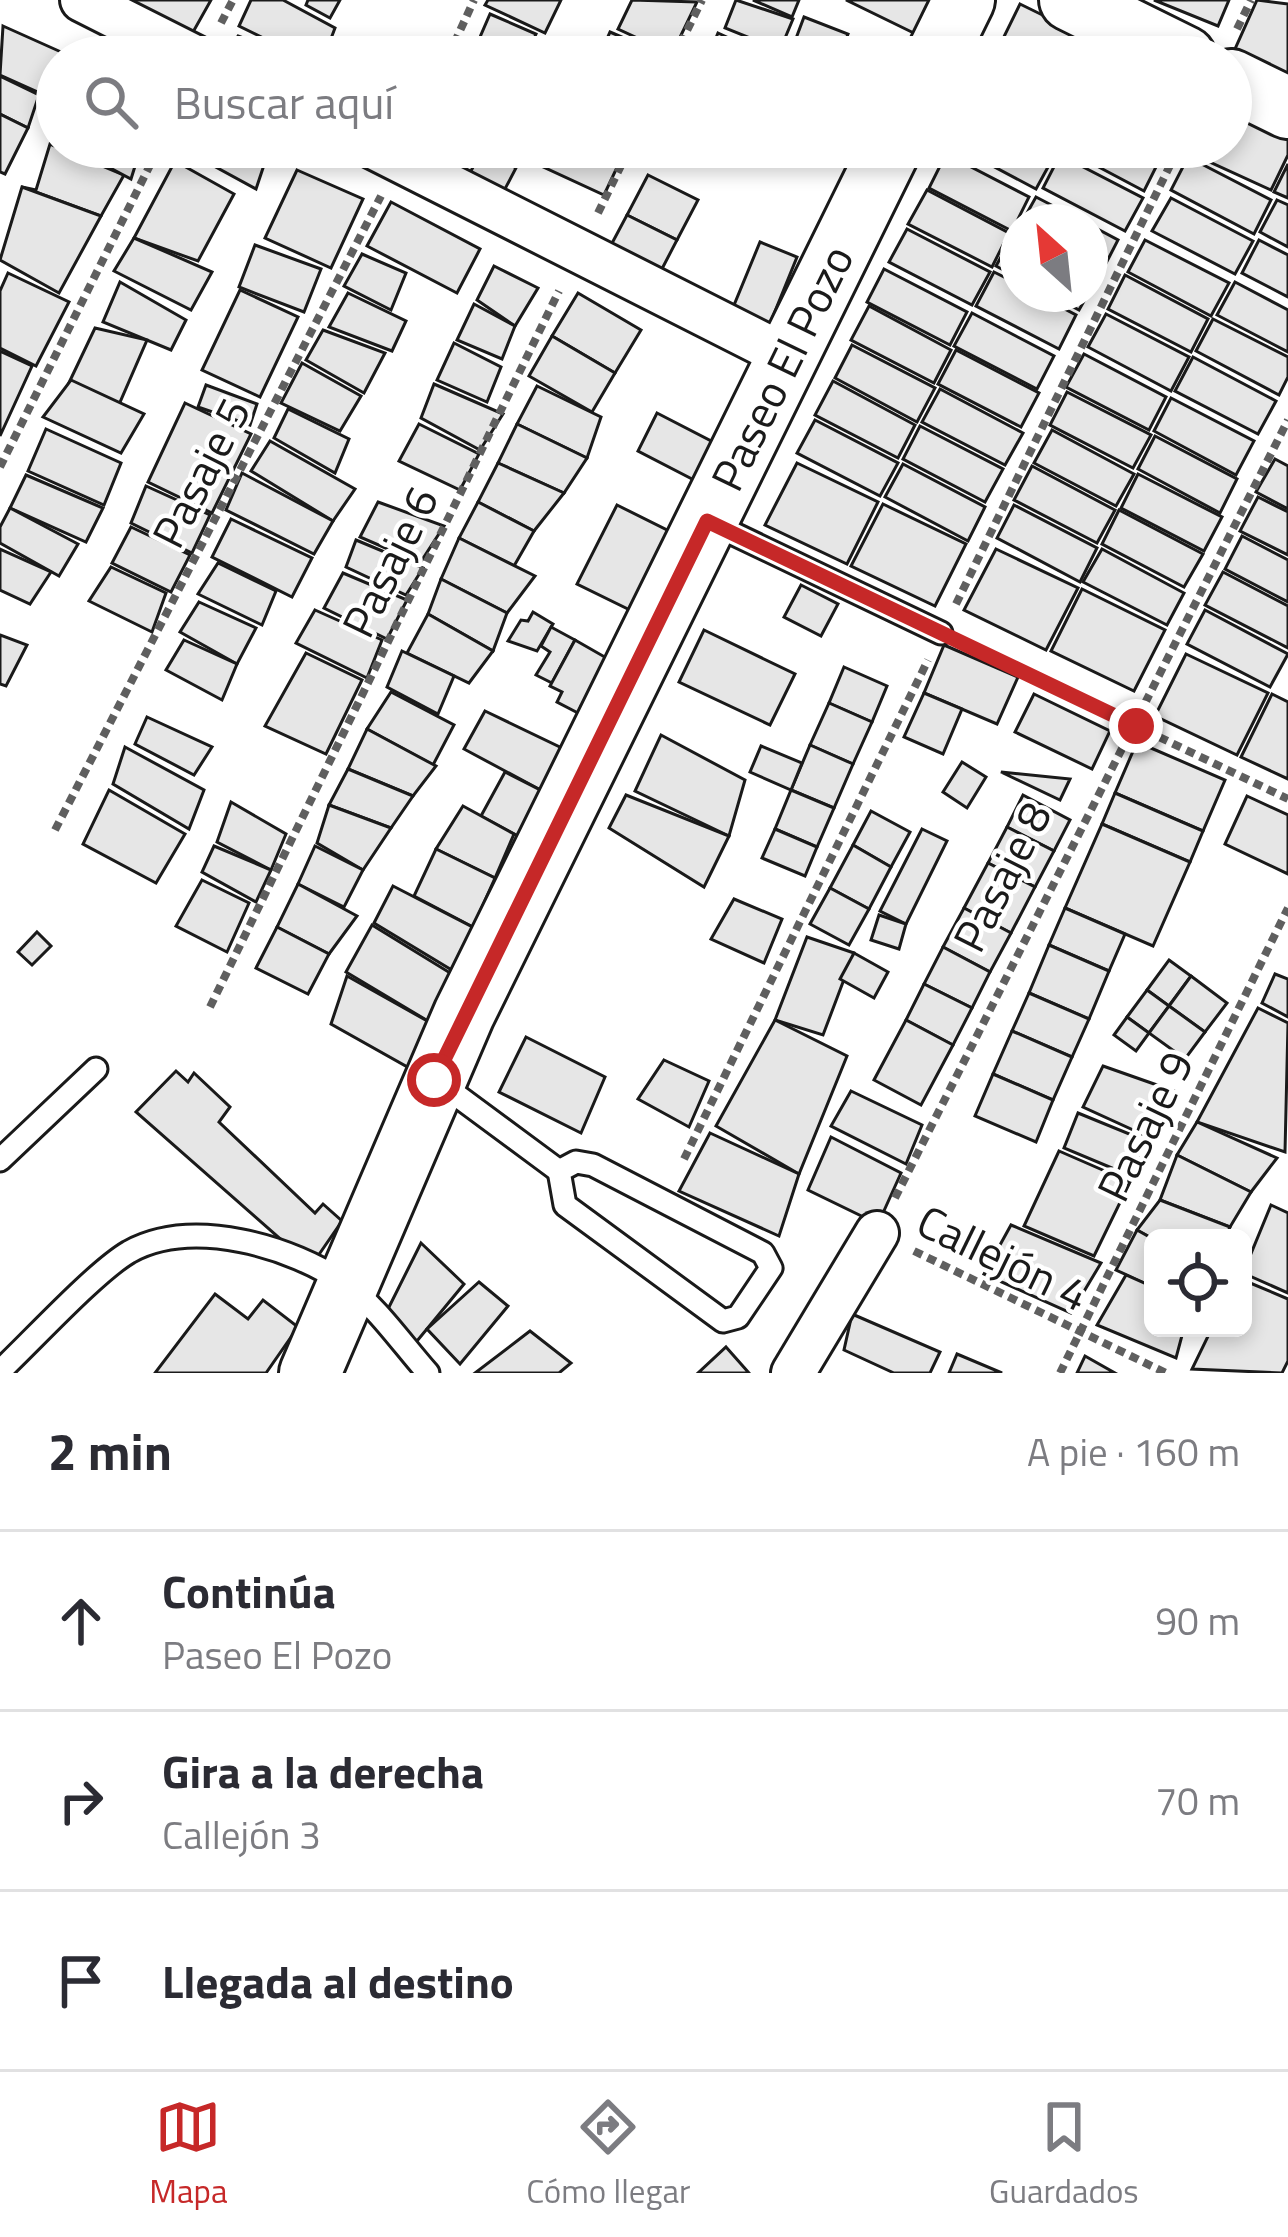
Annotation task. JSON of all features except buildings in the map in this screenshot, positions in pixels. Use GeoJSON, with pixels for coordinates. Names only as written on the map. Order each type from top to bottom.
{"type":"FeatureCollection","features":[{"type":"Feature","properties":{"kind":"street"},"geometry":{"type":"LineString","coordinates":[[82,0],[153,36]]}},
{"type":"Feature","properties":{"kind":"street"},"geometry":{"type":"LineString","coordinates":[[946,36],[964,0]]}},
{"type":"Feature","properties":{"kind":"street"},"geometry":{"type":"LineString","coordinates":[[1070,0],[1143,36]]}},
{"type":"Feature","properties":{"kind":"street"},"geometry":{"type":"LineString","coordinates":[[1252,90],[1288,108]]}},
{"type":"Feature","properties":{"kind":"street"},"geometry":{"type":"LineString","coordinates":[[415,168],[788,356]]}},
{"type":"Feature","properties":{"kind":"street","name":"Paseo El Pozo"},"geometry":{"type":"LineString","coordinates":[[310,1373],[434,1080],[882,168]]}},
{"type":"Feature","properties":{"kind":"street"},"geometry":{"type":"LineString","coordinates":[[793,1373],[877,1233]]}},
{"type":"Feature","properties":{"kind":"lane"},"geometry":{"type":"LineString","coordinates":[[707,521],[941,633]]}},
{"type":"Feature","properties":{"kind":"lane"},"geometry":{"type":"LineString","coordinates":[[0,1160],[96,1070]]}},
{"type":"Feature","properties":{"kind":"lane"},"geometry":{"type":"LineString","coordinates":[[434,1080],[559,1171],[565,1205],[723,1321],[739,1317],[771,1268],[763,1253],[593,1165],[576,1162],[559,1171]]}},
{"type":"Feature","properties":{"kind":"lane"},"geometry":{"type":"LineString","coordinates":[[0,1371],[128,1253],[160,1242],[215,1236],[286,1254],[348,1286],[428,1373]]}},
{"type":"Feature","properties":{"kind":"path"},"geometry":{"type":"LineString","coordinates":[[458,36],[474,0]]}},
{"type":"Feature","properties":{"kind":"path"},"geometry":{"type":"LineString","coordinates":[[685,36],[703,0]]}},
{"type":"Feature","properties":{"kind":"path"},"geometry":{"type":"LineString","coordinates":[[0,467],[149,168]]}},
{"type":"Feature","properties":{"kind":"path","name":"Pasaje 5"},"geometry":{"type":"LineString","coordinates":[[55,830],[379,168]]}},
{"type":"Feature","properties":{"kind":"path","name":"Pasaje 6"},"geometry":{"type":"LineString","coordinates":[[211,1007],[620,168]]}},
{"type":"Feature","properties":{"kind":"path","name":"Pasaje 8"},"geometry":{"type":"LineString","coordinates":[[877,1233],[1288,420]]}},
{"type":"Feature","properties":{"kind":"path"},"geometry":{"type":"LineString","coordinates":[[941,633],[1288,799]]}},
{"type":"Feature","properties":{"kind":"path","name":"Pasaje 9"},"geometry":{"type":"LineString","coordinates":[[1060,1373],[1288,908]]}},
{"type":"Feature","properties":{"kind":"path","name":"Callejón 4"},"geometry":{"type":"LineString","coordinates":[[877,1233],[1166,1373]]}},
{"type":"Feature","properties":{"kind":"route"},"geometry":{"type":"LineString","coordinates":[[434,1080],[707,521],[1136,726]]}}]}
